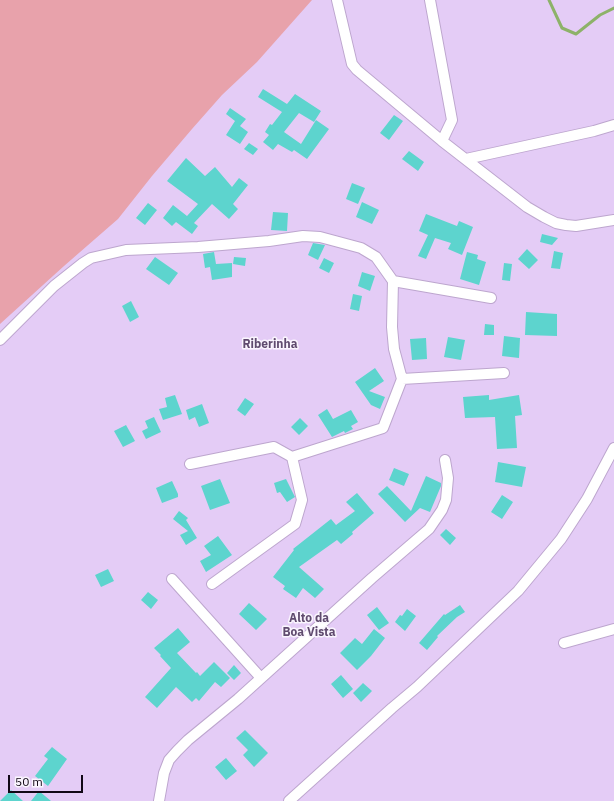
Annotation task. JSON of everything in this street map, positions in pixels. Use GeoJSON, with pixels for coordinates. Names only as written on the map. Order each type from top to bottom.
{"type":"FeatureCollection","features":[{"type":"Feature","properties":{"kind":"street"},"geometry":{"type":"LineString","coordinates":[[337,0],[352,64],[356,70],[442,141],[528,207],[556,223],[576,226],[614,220]]}},
{"type":"Feature","properties":{"kind":"street"},"geometry":{"type":"LineString","coordinates":[[430,0],[452,120],[442,141]]}},
{"type":"Feature","properties":{"kind":"street"},"geometry":{"type":"LineString","coordinates":[[466,159],[594,131],[614,125]]}},
{"type":"Feature","properties":{"kind":"street"},"geometry":{"type":"LineString","coordinates":[[0,340],[54,286],[82,263],[91,258],[126,250],[198,247],[269,241],[303,236],[320,237],[361,248],[376,257],[393,281],[392,326],[394,349],[402,379],[383,428],[292,457],[274,447],[190,464]]}},
{"type":"Feature","properties":{"kind":"street"},"geometry":{"type":"LineString","coordinates":[[393,281],[491,298]]}},
{"type":"Feature","properties":{"kind":"street"},"geometry":{"type":"LineString","coordinates":[[402,379],[504,373]]}},
{"type":"Feature","properties":{"kind":"street"},"geometry":{"type":"LineString","coordinates":[[289,801],[392,708],[418,687],[518,591],[561,539],[587,499],[614,448]]}},
{"type":"Feature","properties":{"kind":"street"},"geometry":{"type":"LineString","coordinates":[[212,584],[294,524],[302,500],[292,457]]}},
{"type":"Feature","properties":{"kind":"street"},"geometry":{"type":"LineString","coordinates":[[159,801],[164,773],[170,760],[177,751],[429,529],[442,510],[446,500],[448,478],[445,460]]}},
{"type":"Feature","properties":{"kind":"street"},"geometry":{"type":"LineString","coordinates":[[172,579],[261,678]]}},
{"type":"Feature","properties":{"kind":"street"},"geometry":{"type":"LineString","coordinates":[[564,643],[614,629]]}},
{"type":"Feature","properties":{"kind":"shaded area"},"geometry":{"type":"Polygon","coordinates":[[[0,0],[312,0],[257,62],[222,95],[152,176],[118,219],[0,324],[0,0]]]}},
{"type":"Feature","properties":{"kind":"building"},"geometry":{"type":"Polygon","coordinates":[[[263,89],[287,104],[295,94],[321,111],[314,122],[299,113],[284,132],[301,144],[316,120],[329,129],[307,159],[294,150],[292,152],[278,144],[273,150],[263,142],[269,135],[265,132],[270,124],[272,125],[282,112],[258,97],[263,89]]]}},
{"type":"Feature","properties":{"kind":"building"},"geometry":{"type":"Polygon","coordinates":[[[230,108],[246,119],[240,126],[248,132],[240,144],[226,135],[235,121],[226,114],[230,108]]]}},
{"type":"Feature","properties":{"kind":"building"},"geometry":{"type":"Polygon","coordinates":[[[394,115],[403,121],[389,140],[380,133],[394,115]]]}},
{"type":"Feature","properties":{"kind":"building"},"geometry":{"type":"Polygon","coordinates":[[[249,143],[258,149],[253,155],[244,149],[249,143]]]}},
{"type":"Feature","properties":{"kind":"building"},"geometry":{"type":"Polygon","coordinates":[[[409,151],[424,162],[418,171],[402,159],[409,151]]]}},
{"type":"Feature","properties":{"kind":"building"},"geometry":{"type":"Polygon","coordinates":[[[186,158],[205,176],[215,167],[232,187],[239,178],[248,185],[233,204],[238,209],[229,219],[212,204],[194,223],[198,226],[192,234],[176,222],[172,226],[163,218],[173,205],[187,216],[198,204],[167,181],[186,158]]]}},
{"type":"Feature","properties":{"kind":"building"},"geometry":{"type":"Polygon","coordinates":[[[352,183],[365,188],[358,204],[346,199],[352,183]]]}},
{"type":"Feature","properties":{"kind":"building"},"geometry":{"type":"Polygon","coordinates":[[[362,202],[379,210],[372,224],[356,217],[362,202]]]}},
{"type":"Feature","properties":{"kind":"building"},"geometry":{"type":"Polygon","coordinates":[[[148,203],[157,210],[145,225],[136,218],[148,203]]]}},
{"type":"Feature","properties":{"kind":"building"},"geometry":{"type":"Polygon","coordinates":[[[273,212],[288,213],[287,231],[271,230],[273,212]]]}},
{"type":"Feature","properties":{"kind":"building"},"geometry":{"type":"Polygon","coordinates":[[[426,214],[457,226],[459,221],[473,227],[462,255],[448,249],[451,243],[435,238],[426,259],[418,256],[428,235],[419,231],[426,214]]]}},
{"type":"Feature","properties":{"kind":"building"},"geometry":{"type":"Polygon","coordinates":[[[542,234],[558,238],[552,245],[540,242],[542,234]]]}},
{"type":"Feature","properties":{"kind":"building"},"geometry":{"type":"Polygon","coordinates":[[[313,243],[325,245],[318,260],[308,255],[313,243]]]}},
{"type":"Feature","properties":{"kind":"building"},"geometry":{"type":"Polygon","coordinates":[[[527,249],[538,260],[529,269],[518,259],[527,249]]]}},
{"type":"Feature","properties":{"kind":"building"},"geometry":{"type":"Polygon","coordinates":[[[554,251],[563,253],[560,269],[551,268],[554,251]]]}},
{"type":"Feature","properties":{"kind":"building"},"geometry":{"type":"Polygon","coordinates":[[[214,252],[216,264],[232,263],[232,277],[212,280],[210,267],[205,268],[203,254],[214,252]]]}},
{"type":"Feature","properties":{"kind":"building"},"geometry":{"type":"Polygon","coordinates":[[[467,252],[478,255],[477,259],[486,262],[479,285],[460,279],[467,252]]]}},
{"type":"Feature","properties":{"kind":"building"},"geometry":{"type":"Polygon","coordinates":[[[155,257],[178,273],[169,285],[146,269],[155,257]]]}},
{"type":"Feature","properties":{"kind":"building"},"geometry":{"type":"Polygon","coordinates":[[[234,257],[246,258],[245,266],[233,264],[234,257]]]}},
{"type":"Feature","properties":{"kind":"building"},"geometry":{"type":"Polygon","coordinates":[[[324,258],[334,263],[329,273],[319,268],[324,258]]]}},
{"type":"Feature","properties":{"kind":"building"},"geometry":{"type":"Polygon","coordinates":[[[504,263],[512,264],[510,281],[502,280],[504,263]]]}},
{"type":"Feature","properties":{"kind":"building"},"geometry":{"type":"Polygon","coordinates":[[[362,272],[375,276],[370,291],[358,286],[362,272]]]}},
{"type":"Feature","properties":{"kind":"building"},"geometry":{"type":"Polygon","coordinates":[[[353,294],[362,296],[359,311],[350,309],[353,294]]]}},
{"type":"Feature","properties":{"kind":"building"},"geometry":{"type":"Polygon","coordinates":[[[131,301],[139,317],[130,322],[122,306],[131,301]]]}},
{"type":"Feature","properties":{"kind":"building"},"geometry":{"type":"Polygon","coordinates":[[[526,312],[557,314],[557,336],[525,335],[526,312]]]}},
{"type":"Feature","properties":{"kind":"building"},"geometry":{"type":"Polygon","coordinates":[[[485,324],[494,325],[494,335],[484,335],[485,324]]]}},
{"type":"Feature","properties":{"kind":"building"},"geometry":{"type":"Polygon","coordinates":[[[504,336],[520,338],[519,358],[502,356],[504,336]]]}},
{"type":"Feature","properties":{"kind":"building"},"geometry":{"type":"Polygon","coordinates":[[[448,337],[465,340],[461,360],[444,357],[448,337]]]}},
{"type":"Feature","properties":{"kind":"building"},"geometry":{"type":"Polygon","coordinates":[[[426,338],[427,359],[412,360],[410,339],[426,338]]]}},
{"type":"Feature","properties":{"kind":"building"},"geometry":{"type":"Polygon","coordinates":[[[375,368],[384,381],[369,391],[385,397],[380,409],[371,405],[355,382],[375,368]]]}},
{"type":"Feature","properties":{"kind":"building"},"geometry":{"type":"Polygon","coordinates":[[[175,395],[182,414],[163,420],[159,409],[167,407],[165,398],[175,395]]]}},
{"type":"Feature","properties":{"kind":"building"},"geometry":{"type":"Polygon","coordinates":[[[489,395],[489,400],[519,395],[522,415],[515,416],[517,448],[497,449],[495,417],[465,418],[463,397],[489,395]]]}},
{"type":"Feature","properties":{"kind":"building"},"geometry":{"type":"Polygon","coordinates":[[[245,398],[254,404],[245,416],[237,410],[245,398]]]}},
{"type":"Feature","properties":{"kind":"building"},"geometry":{"type":"Polygon","coordinates":[[[202,404],[209,423],[199,427],[195,417],[189,420],[186,410],[202,404]]]}},
{"type":"Feature","properties":{"kind":"building"},"geometry":{"type":"Polygon","coordinates":[[[327,409],[333,419],[351,410],[358,422],[351,426],[353,429],[345,433],[344,431],[332,437],[318,415],[327,409]]]}},
{"type":"Feature","properties":{"kind":"building"},"geometry":{"type":"Polygon","coordinates":[[[154,417],[161,432],[146,439],[142,431],[148,428],[145,421],[154,417]]]}},
{"type":"Feature","properties":{"kind":"building"},"geometry":{"type":"Polygon","coordinates":[[[300,418],[308,426],[299,435],[291,427],[300,418]]]}},
{"type":"Feature","properties":{"kind":"building"},"geometry":{"type":"Polygon","coordinates":[[[126,425],[135,441],[123,447],[114,431],[126,425]]]}},
{"type":"Feature","properties":{"kind":"building"},"geometry":{"type":"Polygon","coordinates":[[[498,462],[526,467],[522,487],[495,482],[498,462]]]}},
{"type":"Feature","properties":{"kind":"building"},"geometry":{"type":"Polygon","coordinates":[[[394,468],[409,474],[404,486],[389,480],[394,468]]]}},
{"type":"Feature","properties":{"kind":"building"},"geometry":{"type":"Polygon","coordinates":[[[426,476],[441,483],[430,512],[420,508],[405,522],[378,494],[387,486],[411,511],[426,476]]]}},
{"type":"Feature","properties":{"kind":"building"},"geometry":{"type":"Polygon","coordinates":[[[220,479],[230,503],[210,510],[201,486],[220,479]]]}},
{"type":"Feature","properties":{"kind":"building"},"geometry":{"type":"Polygon","coordinates":[[[286,479],[295,497],[287,502],[280,492],[277,493],[274,483],[286,479]]]}},
{"type":"Feature","properties":{"kind":"building"},"geometry":{"type":"Polygon","coordinates":[[[172,481],[178,497],[162,503],[156,488],[172,481]]]}},
{"type":"Feature","properties":{"kind":"building"},"geometry":{"type":"Polygon","coordinates":[[[357,493],[374,513],[352,532],[353,534],[341,544],[337,540],[299,567],[324,589],[315,598],[303,588],[296,598],[283,589],[285,586],[273,577],[294,550],[293,549],[331,519],[336,525],[355,511],[346,502],[357,493]]]}},
{"type":"Feature","properties":{"kind":"building"},"geometry":{"type":"Polygon","coordinates":[[[502,495],[513,502],[502,519],[491,512],[502,495]]]}},
{"type":"Feature","properties":{"kind":"building"},"geometry":{"type":"Polygon","coordinates":[[[179,511],[188,518],[186,520],[197,538],[186,545],[180,535],[188,531],[173,519],[179,511]]]}},
{"type":"Feature","properties":{"kind":"building"},"geometry":{"type":"Polygon","coordinates":[[[446,529],[456,538],[450,545],[440,535],[446,529]]]}},
{"type":"Feature","properties":{"kind":"building"},"geometry":{"type":"Polygon","coordinates":[[[218,536],[232,555],[206,572],[200,561],[211,555],[204,546],[218,536]]]}},
{"type":"Feature","properties":{"kind":"building"},"geometry":{"type":"Polygon","coordinates":[[[108,569],[114,581],[101,587],[95,575],[108,569]]]}},
{"type":"Feature","properties":{"kind":"building"},"geometry":{"type":"Polygon","coordinates":[[[148,592],[158,600],[151,609],[141,600],[148,592]]]}},
{"type":"Feature","properties":{"kind":"building"},"geometry":{"type":"Polygon","coordinates":[[[249,603],[267,619],[256,630],[239,614],[249,603]]]}},
{"type":"Feature","properties":{"kind":"building"},"geometry":{"type":"Polygon","coordinates":[[[460,605],[465,612],[457,617],[437,636],[438,637],[427,650],[419,643],[444,614],[445,615],[460,605]]]}},
{"type":"Feature","properties":{"kind":"building"},"geometry":{"type":"Polygon","coordinates":[[[377,607],[389,623],[379,630],[367,615],[377,607]]]}},
{"type":"Feature","properties":{"kind":"building"},"geometry":{"type":"Polygon","coordinates":[[[407,609],[416,616],[405,631],[395,622],[407,609]]]}},
{"type":"Feature","properties":{"kind":"building"},"geometry":{"type":"Polygon","coordinates":[[[178,628],[190,642],[177,653],[196,673],[197,672],[200,676],[214,662],[230,678],[221,687],[215,682],[199,701],[196,698],[192,702],[176,687],[157,708],[145,697],[171,668],[154,648],[178,628]]]}},
{"type":"Feature","properties":{"kind":"building"},"geometry":{"type":"Polygon","coordinates":[[[374,629],[385,638],[371,656],[357,670],[340,653],[355,638],[362,644],[374,629]]]}},
{"type":"Feature","properties":{"kind":"building"},"geometry":{"type":"Polygon","coordinates":[[[234,665],[241,673],[234,680],[227,673],[234,665]]]}},
{"type":"Feature","properties":{"kind":"building"},"geometry":{"type":"Polygon","coordinates":[[[341,675],[353,689],[343,698],[331,684],[341,675]]]}},
{"type":"Feature","properties":{"kind":"building"},"geometry":{"type":"Polygon","coordinates":[[[363,683],[372,691],[361,702],[353,693],[363,683]]]}},
{"type":"Feature","properties":{"kind":"building"},"geometry":{"type":"Polygon","coordinates":[[[245,730],[268,753],[254,767],[243,755],[248,750],[236,738],[245,730]]]}},
{"type":"Feature","properties":{"kind":"building"},"geometry":{"type":"Polygon","coordinates":[[[52,747],[67,759],[48,786],[35,776],[48,759],[44,756],[52,747]]]}},
{"type":"Feature","properties":{"kind":"building"},"geometry":{"type":"Polygon","coordinates":[[[226,758],[237,771],[226,780],[215,767],[226,758]]]}},
{"type":"Feature","properties":{"kind":"building"},"geometry":{"type":"Polygon","coordinates":[[[11,790],[23,801],[0,801],[11,790]]]}},
{"type":"Feature","properties":{"kind":"building"},"geometry":{"type":"Polygon","coordinates":[[[39,791],[51,801],[31,801],[39,791]]]}},
{"type":"Feature","properties":{"kind":"waterway"},"geometry":{"type":"LineString","coordinates":[[549,0],[562,28],[576,34],[600,15],[614,8]]}},
{"type":"Feature","properties":{"kind":"district","name":"Riberinha"},"geometry":{"type":"Point","coordinates":[270,345]}},
{"type":"Feature","properties":{"kind":"district","name":"Alto da Boa Vista"},"geometry":{"type":"Point","coordinates":[309,626]}}]}
